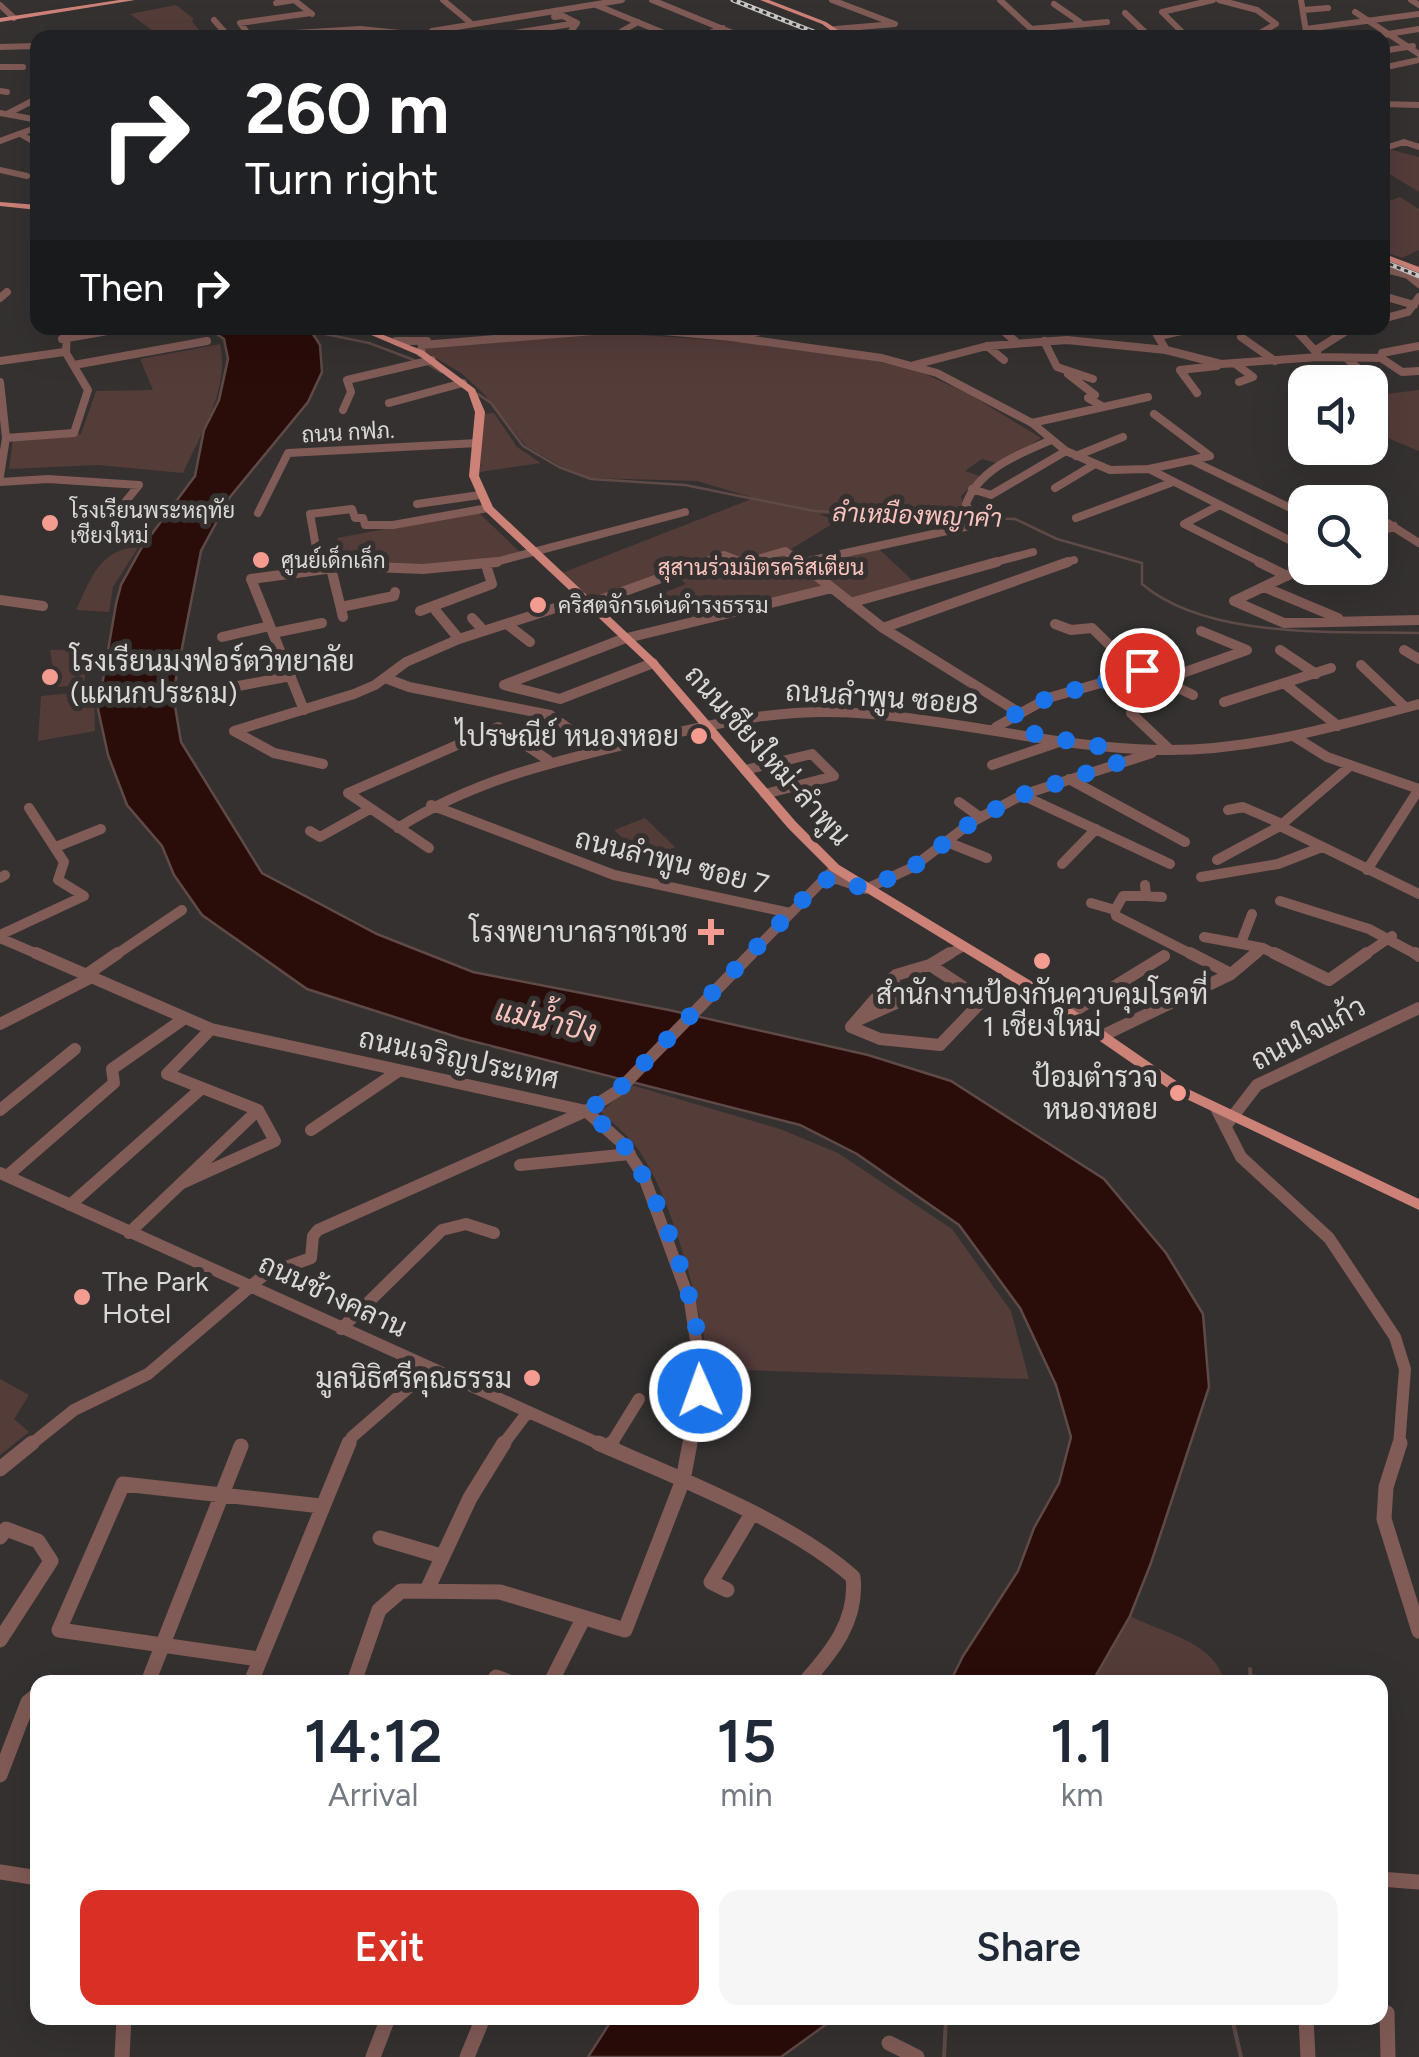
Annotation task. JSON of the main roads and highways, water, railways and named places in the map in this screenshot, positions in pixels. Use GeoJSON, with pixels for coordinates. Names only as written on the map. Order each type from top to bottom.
{"type":"FeatureCollection","features":[{"type":"Feature","properties":{"kind":"main road"},"geometry":{"type":"LineString","coordinates":[[0,20],[132,0]]}},
{"type":"Feature","properties":{"kind":"main road"},"geometry":{"type":"LineString","coordinates":[[763,0],[837,30]]}},
{"type":"Feature","properties":{"kind":"main road"},"geometry":{"type":"LineString","coordinates":[[0,204],[30,206]]}},
{"type":"Feature","properties":{"kind":"main road"},"geometry":{"type":"LineString","coordinates":[[1390,258],[1419,270]]}},
{"type":"Feature","properties":{"kind":"main road","name":"ถนนเชียงใหม่-ลำพูน"},"geometry":{"type":"LineString","coordinates":[[379,335],[396,341],[475,394],[480,412],[474,476],[488,508],[653,663],[830,863],[866,889],[1072,1013],[1183,1092],[1218,1110],[1229,1122],[1419,1205]]}},
{"type":"Feature","properties":{"kind":"water","name":"แม่น้ำปิง"},"geometry":{"type":"Polygon","coordinates":[[[218,335],[314,335],[320,345],[322,372],[308,402],[230,497],[201,551],[173,694],[181,742],[262,873],[377,934],[473,972],[669,1010],[868,1055],[951,1081],[1104,1179],[1166,1253],[1203,1314],[1209,1387],[1151,1563],[1130,1616],[1096,1675],[954,1675],[1018,1571],[1034,1528],[1059,1483],[1071,1437],[1056,1385],[1020,1308],[959,1225],[857,1154],[800,1125],[460,1038],[307,989],[202,915],[174,875],[162,846],[127,805],[108,755],[98,709],[116,604],[121,585],[142,547],[195,476],[204,430],[219,400],[228,359],[224,339],[218,335]]]}},
{"type":"Feature","properties":{"kind":"water"},"geometry":{"type":"Polygon","coordinates":[[[609,2025],[825,2025],[781,2057],[588,2057],[609,2025]]]}},
{"type":"Feature","properties":{"kind":"waterway","name":"ลำเหมืองพญาคำ"},"geometry":{"type":"LineString","coordinates":[[330,335],[369,343],[414,360]]}},
{"type":"Feature","properties":{"kind":"waterway","name":"ลำเหมืองพญาคำ"},"geometry":{"type":"LineString","coordinates":[[426,363],[441,372]]}},
{"type":"Feature","properties":{"kind":"waterway","name":"ลำเหมืองพญาคำ"},"geometry":{"type":"LineString","coordinates":[[478,394],[491,403],[523,446],[559,467],[591,479],[685,485],[814,511],[968,518]]}},
{"type":"Feature","properties":{"kind":"waterway","name":"ลำเหมืองพญาคำ"},"geometry":{"type":"LineString","coordinates":[[976,518],[1015,519],[1057,539],[1142,563],[1142,584],[1169,602],[1201,615],[1274,629],[1419,633]]}},
{"type":"Feature","properties":{"kind":"waterway"},"geometry":{"type":"LineString","coordinates":[[1250,1669],[1250,1675]]}},
{"type":"Feature","properties":{"kind":"waterway"},"geometry":{"type":"LineString","coordinates":[[944,2057],[946,2025]]}},
{"type":"Feature","properties":{"kind":"waterway"},"geometry":{"type":"LineString","coordinates":[[1234,2025],[1241,2057]]}},
{"type":"Feature","properties":{"kind":"railway"},"geometry":{"type":"LineString","coordinates":[[733,0],[809,30]]}},
{"type":"Feature","properties":{"kind":"railway"},"geometry":{"type":"LineString","coordinates":[[1390,264],[1419,276]]}},
{"type":"Feature","properties":{"kind":"place","name":"โรงเรียนพระหฤทัย เชียงใหม่"},"geometry":{"type":"Point","coordinates":[50,523]}},
{"type":"Feature","properties":{"kind":"place","name":"ศูนย์เด็กเล็ก"},"geometry":{"type":"Point","coordinates":[261,560]}},
{"type":"Feature","properties":{"kind":"place","name":"คริสตจักรเด่นดำรงธรรม"},"geometry":{"type":"Point","coordinates":[538,605]}},
{"type":"Feature","properties":{"kind":"place","name":"โรงเรียนมงฟอร์ตวิทยาลัย (แผนกประถม)"},"geometry":{"type":"Point","coordinates":[50,677]}},
{"type":"Feature","properties":{"kind":"place","name":"ไปรษณีย์ หนองหอย"},"geometry":{"type":"Point","coordinates":[699,736]}},
{"type":"Feature","properties":{"kind":"place","name":"โรงพยาบาลราชเวช"},"geometry":{"type":"Point","coordinates":[711,932]}},
{"type":"Feature","properties":{"kind":"place","name":"สำนักงานป้องกันควบคุมโรคที่ 1 เชียงใหม่"},"geometry":{"type":"Point","coordinates":[1042,961]}},
{"type":"Feature","properties":{"kind":"place","name":"ป้อมตำรวจ หนองหอย"},"geometry":{"type":"Point","coordinates":[1178,1093]}},
{"type":"Feature","properties":{"kind":"place","name":"The Park Hotel"},"geometry":{"type":"Point","coordinates":[82,1297]}},
{"type":"Feature","properties":{"kind":"place","name":"มูลนิธิศรีคุณธรรม"},"geometry":{"type":"Point","coordinates":[532,1378]}},
{"type":"Feature","properties":{"kind":"park label","name":"สุสานร่วมมิตรคริสเตียน"},"geometry":{"type":"Point","coordinates":[761,567]}}]}
